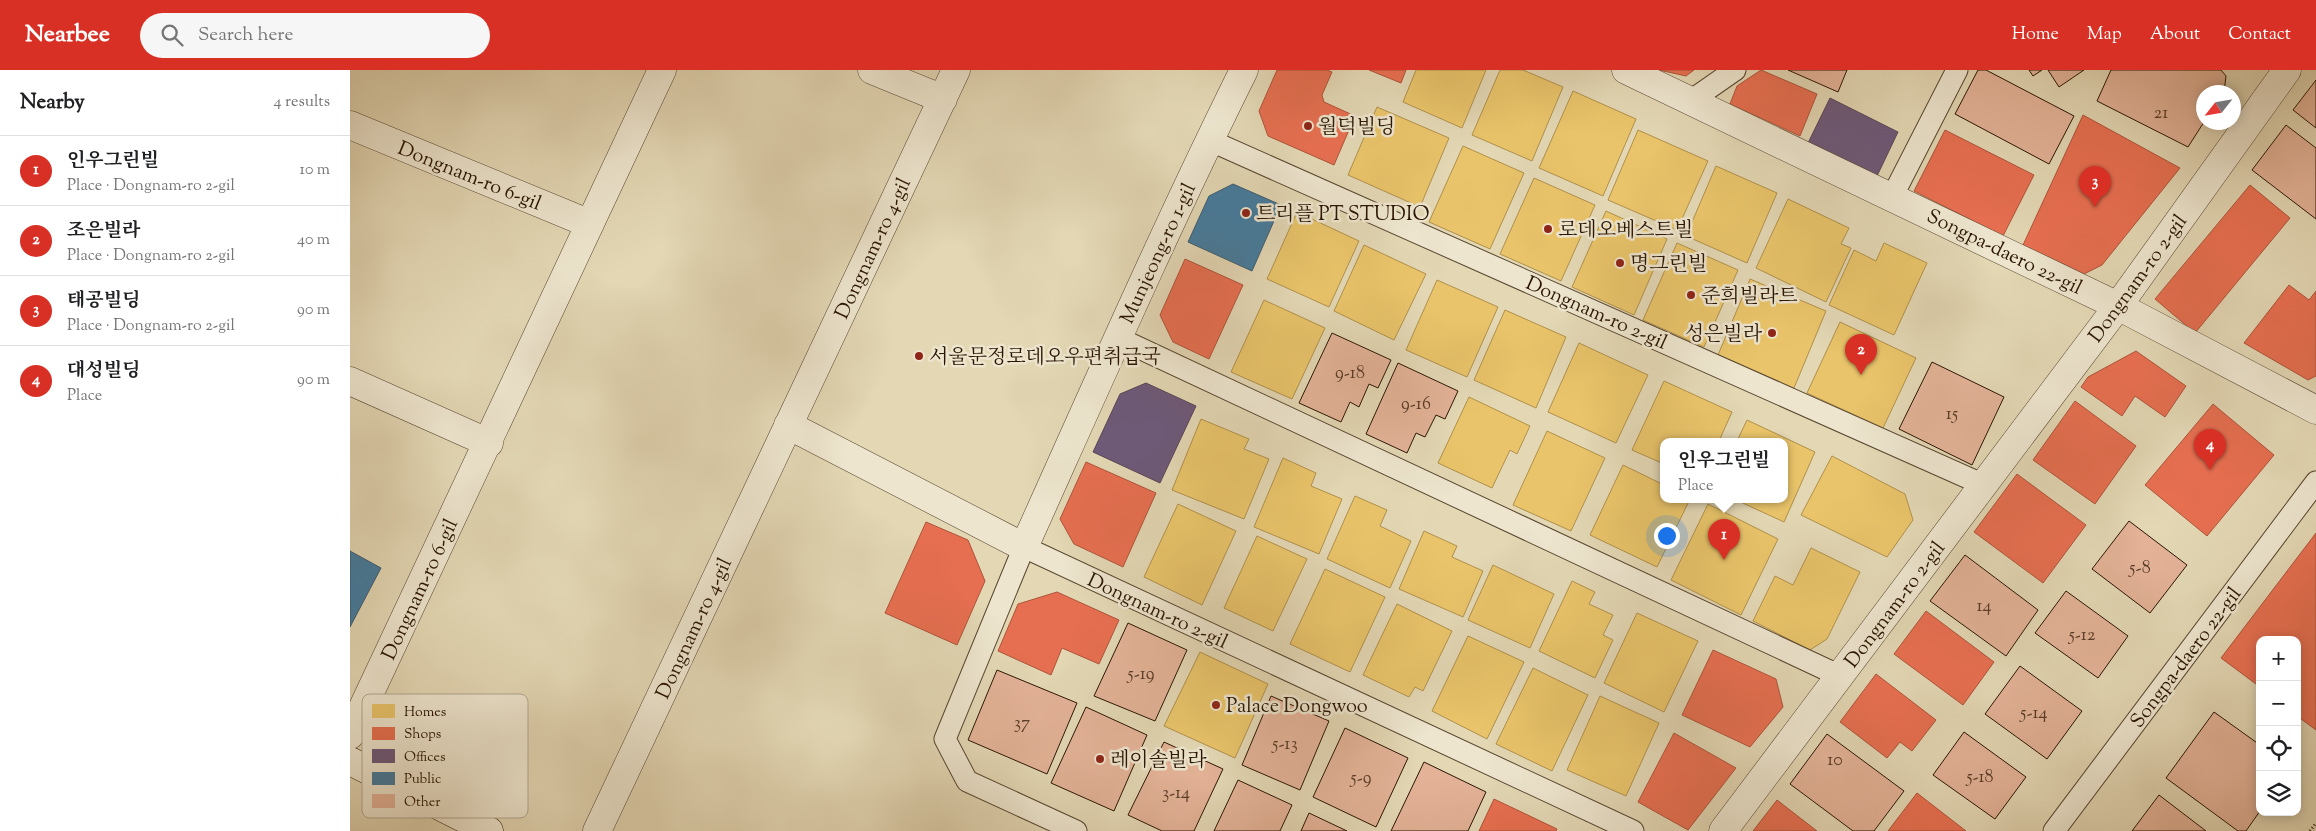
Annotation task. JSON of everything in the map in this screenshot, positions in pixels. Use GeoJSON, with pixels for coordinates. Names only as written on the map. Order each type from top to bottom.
{"type":"FeatureCollection","features":[{"type":"Feature","properties":{"kind":"street","name":"Dongnam-ro 6-gil"},"geometry":{"type":"LineString","coordinates":[[369,694],[662,70]]}},
{"type":"Feature","properties":{"kind":"street"},"geometry":{"type":"LineString","coordinates":[[872,70],[942,99]]}},
{"type":"Feature","properties":{"kind":"street","name":"Dongnam-ro 4-gil"},"geometry":{"type":"LineString","coordinates":[[597,831],[956,70]]}},
{"type":"Feature","properties":{"kind":"street","name":"Munjeong-ro 1-gil"},"geometry":{"type":"LineString","coordinates":[[1024,547],[1209,140],[1244,70]]}},
{"type":"Feature","properties":{"kind":"street","name":"Songpa-daero 22-gil"},"geometry":{"type":"LineString","coordinates":[[1626,70],[1689,102],[2118,306],[2316,410]]}},
{"type":"Feature","properties":{"kind":"street","name":"Dongnam-ro 2-gil"},"geometry":{"type":"LineString","coordinates":[[1724,831],[2118,306],[2287,70]]}},
{"type":"Feature","properties":{"kind":"street","name":"Dongnam-ro 6-gil"},"geometry":{"type":"LineString","coordinates":[[350,125],[590,224]]}},
{"type":"Feature","properties":{"kind":"street"},"geometry":{"type":"LineString","coordinates":[[350,381],[488,443]]}},
{"type":"Feature","properties":{"kind":"street"},"geometry":{"type":"LineString","coordinates":[[788,425],[1024,547]]}},
{"type":"Feature","properties":{"kind":"street","name":"Dongnam-ro 6-gil"},"geometry":{"type":"LineString","coordinates":[[350,735],[362,710]]}},
{"type":"Feature","properties":{"kind":"street"},"geometry":{"type":"LineString","coordinates":[[350,761],[362,767]]}},
{"type":"Feature","properties":{"kind":"street"},"geometry":{"type":"LineString","coordinates":[[463,818],[489,831]]}},
{"type":"Feature","properties":{"kind":"lane"},"geometry":{"type":"LineString","coordinates":[[1689,102],[1735,70]]}},
{"type":"Feature","properties":{"kind":"lane"},"geometry":{"type":"LineString","coordinates":[[1892,197],[1956,70]]}},
{"type":"Feature","properties":{"kind":"lane","name":"Dongnam-ro 2-gil"},"geometry":{"type":"LineString","coordinates":[[1209,140],[1984,485]]}},
{"type":"Feature","properties":{"kind":"lane","name":"Dongnam-ro 2-gil"},"geometry":{"type":"LineString","coordinates":[[1118,338],[1840,676]]}},
{"type":"Feature","properties":{"kind":"lane","name":"Songpa-daero 22-gil"},"geometry":{"type":"LineString","coordinates":[[2054,831],[2316,482]]}},
{"type":"Feature","properties":{"kind":"lane","name":"Dongnam-ro 2-gil"},"geometry":{"type":"LineString","coordinates":[[1024,547],[1633,831]]}},
{"type":"Feature","properties":{"kind":"lane"},"geometry":{"type":"LineString","coordinates":[[1024,547],[945,739],[967,781],[1076,831]]}},
{"type":"Feature","properties":{"kind":"path"},"geometry":{"type":"LineString","coordinates":[[2310,831],[2316,823]]}},
{"type":"Feature","properties":{"kind":"building: Homes"},"geometry":{"type":"Polygon","coordinates":[[[1416,70],[1486,70],[1462,128],[1403,102],[1416,70]]]}},
{"type":"Feature","properties":{"kind":"building: Homes"},"geometry":{"type":"Polygon","coordinates":[[[1500,70],[1523,70],[1563,87],[1532,161],[1472,135],[1500,70]]]}},
{"type":"Feature","properties":{"kind":"building: Homes"},"geometry":{"type":"Polygon","coordinates":[[[1573,91],[1636,119],[1603,196],[1539,168],[1573,91]]]}},
{"type":"Feature","properties":{"kind":"building: Homes"},"geometry":{"type":"Polygon","coordinates":[[[1377,107],[1449,138],[1420,207],[1348,175],[1377,107]]]}},
{"type":"Feature","properties":{"kind":"building: Homes"},"geometry":{"type":"Polygon","coordinates":[[[1638,130],[1708,161],[1677,230],[1608,200],[1638,130]]]}},
{"type":"Feature","properties":{"kind":"building: Homes"},"geometry":{"type":"Polygon","coordinates":[[[1463,146],[1524,173],[1490,249],[1429,222],[1463,146]]]}},
{"type":"Feature","properties":{"kind":"building: Homes"},"geometry":{"type":"Polygon","coordinates":[[[1716,166],[1777,193],[1747,263],[1686,236],[1716,166]]]}},
{"type":"Feature","properties":{"kind":"building: Homes","name":"로데오베스트빌"},"geometry":{"type":"Polygon","coordinates":[[[1534,178],[1595,205],[1561,281],[1500,254],[1534,178]]]}},
{"type":"Feature","properties":{"kind":"building: Homes"},"geometry":{"type":"Polygon","coordinates":[[[1788,199],[1849,228],[1841,244],[1851,248],[1826,302],[1756,268],[1788,199]]]}},
{"type":"Feature","properties":{"kind":"building: Homes","name":"명그린빌"},"geometry":{"type":"Polygon","coordinates":[[[1606,211],[1667,239],[1634,315],[1572,287],[1606,211]]]}},
{"type":"Feature","properties":{"kind":"building: Homes"},"geometry":{"type":"Polygon","coordinates":[[[1297,212],[1359,241],[1329,307],[1267,279],[1297,212]]]}},
{"type":"Feature","properties":{"kind":"building: Homes","name":"준희빌라트"},"geometry":{"type":"Polygon","coordinates":[[[1677,243],[1738,270],[1704,347],[1643,320],[1677,243]]]}},
{"type":"Feature","properties":{"kind":"building: Homes"},"geometry":{"type":"Polygon","coordinates":[[[1884,243],[1927,263],[1894,335],[1829,305],[1854,250],[1876,261],[1884,243]]]}},
{"type":"Feature","properties":{"kind":"building: Homes"},"geometry":{"type":"Polygon","coordinates":[[[1364,245],[1426,274],[1394,340],[1334,311],[1364,245]]]}},
{"type":"Feature","properties":{"kind":"building: Homes","name":"성은빌라"},"geometry":{"type":"Polygon","coordinates":[[[1750,279],[1826,311],[1794,388],[1718,355],[1750,279]]]}},
{"type":"Feature","properties":{"kind":"building: Homes"},"geometry":{"type":"Polygon","coordinates":[[[1437,280],[1498,307],[1467,377],[1406,350],[1437,280]]]}},
{"type":"Feature","properties":{"kind":"building: Homes"},"geometry":{"type":"Polygon","coordinates":[[[1264,300],[1325,328],[1292,399],[1231,372],[1264,300]]]}},
{"type":"Feature","properties":{"kind":"building: Homes"},"geometry":{"type":"Polygon","coordinates":[[[1505,310],[1566,337],[1536,408],[1474,380],[1505,310]]]}},
{"type":"Feature","properties":{"kind":"building: Homes"},"geometry":{"type":"Polygon","coordinates":[[[1840,322],[1916,358],[1883,428],[1807,393],[1840,322]]]}},
{"type":"Feature","properties":{"kind":"building: Homes"},"geometry":{"type":"Polygon","coordinates":[[[1579,343],[1648,375],[1616,443],[1548,412],[1579,343]]]}},
{"type":"Feature","properties":{"kind":"building: Homes"},"geometry":{"type":"Polygon","coordinates":[[[1664,381],[1732,412],[1720,438],[1660,438],[1660,462],[1632,450],[1664,381]]]}},
{"type":"Feature","properties":{"kind":"building: Homes"},"geometry":{"type":"Polygon","coordinates":[[[1469,397],[1530,426],[1517,454],[1510,450],[1492,488],[1438,463],[1469,397]]]}},
{"type":"Feature","properties":{"kind":"building: Homes"},"geometry":{"type":"Polygon","coordinates":[[[1201,419],[1249,439],[1244,449],[1269,459],[1244,519],[1172,490],[1201,419]]]}},
{"type":"Feature","properties":{"kind":"building: Homes"},"geometry":{"type":"Polygon","coordinates":[[[1747,420],[1785,438],[1738,438],[1747,420]]]}},
{"type":"Feature","properties":{"kind":"building: Homes"},"geometry":{"type":"Polygon","coordinates":[[[1547,431],[1605,458],[1571,531],[1513,505],[1547,431]]]}},
{"type":"Feature","properties":{"kind":"building: Homes"},"geometry":{"type":"Polygon","coordinates":[[[1788,439],[1815,452],[1784,522],[1743,503],[1788,503],[1788,439]]]}},
{"type":"Feature","properties":{"kind":"building: Homes"},"geometry":{"type":"Polygon","coordinates":[[[1832,456],[1905,494],[1913,520],[1887,557],[1801,515],[1832,456]]]}},
{"type":"Feature","properties":{"kind":"building: Homes"},"geometry":{"type":"Polygon","coordinates":[[[1283,458],[1316,473],[1311,486],[1342,499],[1319,554],[1254,527],[1283,458]]]}},
{"type":"Feature","properties":{"kind":"building: Homes"},"geometry":{"type":"Polygon","coordinates":[[[1623,465],[1660,483],[1660,503],[1688,503],[1657,567],[1590,535],[1623,465]]]}},
{"type":"Feature","properties":{"kind":"building: Homes"},"geometry":{"type":"Polygon","coordinates":[[[1355,496],[1387,510],[1380,526],[1411,541],[1390,588],[1327,559],[1355,496]]]}},
{"type":"Feature","properties":{"kind":"building: Homes"},"geometry":{"type":"Polygon","coordinates":[[[1178,504],[1236,531],[1202,605],[1144,577],[1178,504]]]}},
{"type":"Feature","properties":{"kind":"building: Homes"},"geometry":{"type":"Polygon","coordinates":[[[1708,504],[1778,539],[1741,615],[1671,580],[1708,504]]]}},
{"type":"Feature","properties":{"kind":"building: Homes"},"geometry":{"type":"Polygon","coordinates":[[[1424,531],[1457,546],[1452,557],[1483,571],[1463,617],[1399,589],[1424,531]]]}},
{"type":"Feature","properties":{"kind":"building: Homes"},"geometry":{"type":"Polygon","coordinates":[[[1257,536],[1307,559],[1273,631],[1224,608],[1257,536]]]}},
{"type":"Feature","properties":{"kind":"building: Homes"},"geometry":{"type":"Polygon","coordinates":[[[1811,548],[1860,572],[1827,639],[1810,650],[1753,621],[1775,576],[1793,585],[1811,548]]]}},
{"type":"Feature","properties":{"kind":"building: Homes"},"geometry":{"type":"Polygon","coordinates":[[[1493,565],[1554,594],[1530,648],[1468,620],[1493,565]]]}},
{"type":"Feature","properties":{"kind":"building: Homes"},"geometry":{"type":"Polygon","coordinates":[[[1325,569],[1385,597],[1350,672],[1290,644],[1325,569]]]}},
{"type":"Feature","properties":{"kind":"building: Homes"},"geometry":{"type":"Polygon","coordinates":[[[1572,581],[1595,592],[1589,604],[1613,615],[1603,635],[1613,640],[1595,678],[1539,651],[1572,581]]]}},
{"type":"Feature","properties":{"kind":"building: Homes"},"geometry":{"type":"Polygon","coordinates":[[[1397,604],[1452,631],[1423,691],[1415,687],[1409,697],[1363,675],[1397,604]]]}},
{"type":"Feature","properties":{"kind":"building: Homes"},"geometry":{"type":"Polygon","coordinates":[[[1637,613],[1698,641],[1664,712],[1604,683],[1637,613]]]}},
{"type":"Feature","properties":{"kind":"building: Homes"},"geometry":{"type":"Polygon","coordinates":[[[1468,636],[1524,662],[1487,739],[1432,711],[1468,636]]]}},
{"type":"Feature","properties":{"kind":"building: Homes","name":"Palace Dongwoo"},"geometry":{"type":"Polygon","coordinates":[[[1200,652],[1268,684],[1235,758],[1164,726],[1200,652]]]}},
{"type":"Feature","properties":{"kind":"building: Homes"},"geometry":{"type":"Polygon","coordinates":[[[1533,668],[1588,695],[1552,771],[1496,744],[1533,668]]]}},
{"type":"Feature","properties":{"kind":"building: Homes"},"geometry":{"type":"Polygon","coordinates":[[[1600,696],[1659,723],[1626,796],[1567,770],[1600,696]]]}},
{"type":"Feature","properties":{"kind":"building: Shops","name":"월덕빌딩"},"geometry":{"type":"Polygon","coordinates":[[[1277,70],[1327,70],[1332,72],[1322,95],[1324,102],[1355,116],[1334,165],[1268,136],[1259,111],[1277,70]]]}},
{"type":"Feature","properties":{"kind":"building: Shops"},"geometry":{"type":"Polygon","coordinates":[[[1369,70],[1406,70],[1401,83],[1369,70]]]}},
{"type":"Feature","properties":{"kind":"building: Shops"},"geometry":{"type":"Polygon","coordinates":[[[1659,70],[1694,70],[1686,76],[1659,70]]]}},
{"type":"Feature","properties":{"kind":"building: Shops"},"geometry":{"type":"Polygon","coordinates":[[[1761,70],[1817,94],[1800,136],[1730,104],[1737,86],[1761,70]]]}},
{"type":"Feature","properties":{"kind":"building: Shops"},"geometry":{"type":"Polygon","coordinates":[[[2083,115],[2180,168],[2102,265],[2084,274],[2023,245],[2083,115]]]}},
{"type":"Feature","properties":{"kind":"building: Shops"},"geometry":{"type":"Polygon","coordinates":[[[1945,130],[2034,175],[2003,236],[1914,191],[1945,130]]]}},
{"type":"Feature","properties":{"kind":"building: Shops"},"geometry":{"type":"Polygon","coordinates":[[[2250,185],[2290,218],[2195,333],[2155,299],[2250,185]]]}},
{"type":"Feature","properties":{"kind":"building: Shops"},"geometry":{"type":"Polygon","coordinates":[[[1185,259],[1243,285],[1209,359],[1173,342],[1160,315],[1185,259]]]}},
{"type":"Feature","properties":{"kind":"building: Shops"},"geometry":{"type":"Polygon","coordinates":[[[2289,285],[2309,300],[2316,291],[2316,376],[2308,380],[2244,343],[2289,285]]]}},
{"type":"Feature","properties":{"kind":"building: Shops"},"geometry":{"type":"Polygon","coordinates":[[[2136,351],[2186,386],[2165,417],[2135,396],[2122,416],[2081,387],[2088,377],[2136,351]]]}},
{"type":"Feature","properties":{"kind":"building: Shops"},"geometry":{"type":"Polygon","coordinates":[[[2075,401],[2136,446],[2095,504],[2033,460],[2075,401]]]}},
{"type":"Feature","properties":{"kind":"building: Shops"},"geometry":{"type":"Polygon","coordinates":[[[2213,404],[2274,455],[2207,536],[2145,485],[2213,404]]]}},
{"type":"Feature","properties":{"kind":"building: Shops"},"geometry":{"type":"Polygon","coordinates":[[[1086,462],[1156,493],[1123,567],[1074,544],[1060,519],[1086,462]]]}},
{"type":"Feature","properties":{"kind":"building: Shops"},"geometry":{"type":"Polygon","coordinates":[[[2017,474],[2086,525],[2043,583],[1974,532],[2017,474]]]}},
{"type":"Feature","properties":{"kind":"building: Shops"},"geometry":{"type":"Polygon","coordinates":[[[926,522],[968,540],[985,581],[957,645],[885,613],[926,522]]]}},
{"type":"Feature","properties":{"kind":"building: Shops"},"geometry":{"type":"Polygon","coordinates":[[[2316,533],[2316,730],[2301,719],[2301,636],[2256,636],[2256,684],[2221,658],[2316,533]]]}},
{"type":"Feature","properties":{"kind":"building: Shops"},"geometry":{"type":"Polygon","coordinates":[[[1057,592],[1119,620],[1099,664],[1062,648],[1051,675],[998,651],[1018,604],[1057,592]]]}},
{"type":"Feature","properties":{"kind":"building: Shops"},"geometry":{"type":"Polygon","coordinates":[[[1926,611],[1994,662],[1963,705],[1894,654],[1926,611]]]}},
{"type":"Feature","properties":{"kind":"building: Shops"},"geometry":{"type":"Polygon","coordinates":[[[1713,650],[1776,679],[1783,707],[1750,747],[1682,715],[1713,650]]]}},
{"type":"Feature","properties":{"kind":"building: Shops"},"geometry":{"type":"Polygon","coordinates":[[[1876,674],[1936,720],[1912,751],[1900,742],[1887,758],[1840,722],[1876,674]]]}},
{"type":"Feature","properties":{"kind":"building: Shops"},"geometry":{"type":"Polygon","coordinates":[[[1674,733],[1736,768],[1688,830],[1638,802],[1674,733]]]}},
{"type":"Feature","properties":{"kind":"building: Shops"},"geometry":{"type":"Polygon","coordinates":[[[1917,793],[1966,831],[1888,831],[1917,793]]]}},
{"type":"Feature","properties":{"kind":"building: Shops"},"geometry":{"type":"Polygon","coordinates":[[[1494,799],[1557,829],[1556,831],[1479,831],[1494,799]]]}},
{"type":"Feature","properties":{"kind":"building: Shops"},"geometry":{"type":"Polygon","coordinates":[[[1777,800],[1817,831],[1753,831],[1777,800]]]}},
{"type":"Feature","properties":{"kind":"building: Offices"},"geometry":{"type":"Polygon","coordinates":[[[1830,98],[1898,132],[1877,176],[1808,143],[1830,98]]]}},
{"type":"Feature","properties":{"kind":"building: Offices"},"geometry":{"type":"Polygon","coordinates":[[[1146,383],[1196,406],[1160,483],[1093,452],[1120,394],[1146,383]]]}},
{"type":"Feature","properties":{"kind":"building: Public"},"geometry":{"type":"Polygon","coordinates":[[[1233,184],[1281,205],[1252,271],[1188,242],[1209,196],[1233,184]]]}},
{"type":"Feature","properties":{"kind":"building: Public"},"geometry":{"type":"Polygon","coordinates":[[[350,551],[381,568],[350,627],[350,551]]]}},
{"type":"Feature","properties":{"kind":"building: Other"},"geometry":{"type":"Polygon","coordinates":[[[1788,70],[1847,70],[1838,92],[1788,70]]]}},
{"type":"Feature","properties":{"kind":"building: Other"},"geometry":{"type":"Polygon","coordinates":[[[1978,70],[1986,70],[2074,116],[2049,164],[1955,114],[1978,70]]]}},
{"type":"Feature","properties":{"kind":"building: Other"},"geometry":{"type":"Polygon","coordinates":[[[2029,70],[2042,70],[2033,76],[2029,70]]]}},
{"type":"Feature","properties":{"kind":"building: Other"},"geometry":{"type":"Polygon","coordinates":[[[2048,70],[2084,70],[2059,87],[2048,70]]]}},
{"type":"Feature","properties":{"kind":"building: Other"},"geometry":{"type":"Polygon","coordinates":[[[2111,70],[2221,70],[2226,76],[2225,85],[2196,85],[2196,130],[2199,130],[2188,147],[2097,101],[2111,70]]]}},
{"type":"Feature","properties":{"kind":"building: Other"},"geometry":{"type":"Polygon","coordinates":[[[2316,80],[2316,128],[2293,110],[2316,80]]]}},
{"type":"Feature","properties":{"kind":"building: Other"},"geometry":{"type":"Polygon","coordinates":[[[2286,125],[2316,148],[2316,219],[2252,170],[2286,125]]]}},
{"type":"Feature","properties":{"kind":"building: Other"},"geometry":{"type":"Polygon","coordinates":[[[1332,333],[1391,360],[1378,388],[1369,384],[1359,407],[1350,402],[1341,422],[1299,403],[1332,333]]]}},
{"type":"Feature","properties":{"kind":"building: Other"},"geometry":{"type":"Polygon","coordinates":[[[1932,362],[2004,397],[1972,465],[1899,429],[1932,362]]]}},
{"type":"Feature","properties":{"kind":"building: Other"},"geometry":{"type":"Polygon","coordinates":[[[1398,363],[1458,391],[1445,419],[1436,415],[1425,437],[1416,433],[1407,453],[1366,434],[1398,363]]]}},
{"type":"Feature","properties":{"kind":"building: Other"},"geometry":{"type":"Polygon","coordinates":[[[2129,521],[2187,565],[2150,613],[2092,569],[2129,521]]]}},
{"type":"Feature","properties":{"kind":"building: Other"},"geometry":{"type":"Polygon","coordinates":[[[1965,555],[2038,610],[2006,656],[1930,601],[1965,555]]]}},
{"type":"Feature","properties":{"kind":"building: Other"},"geometry":{"type":"Polygon","coordinates":[[[2066,591],[2128,636],[2098,678],[2035,633],[2066,591]]]}},
{"type":"Feature","properties":{"kind":"building: Other"},"geometry":{"type":"Polygon","coordinates":[[[1128,623],[1187,650],[1155,721],[1094,696],[1128,623]]]}},
{"type":"Feature","properties":{"kind":"building: Other"},"geometry":{"type":"Polygon","coordinates":[[[2020,666],[2082,711],[2047,759],[1985,714],[2020,666]]]}},
{"type":"Feature","properties":{"kind":"building: Other"},"geometry":{"type":"Polygon","coordinates":[[[997,670],[1077,703],[1047,774],[968,740],[997,670]]]}},
{"type":"Feature","properties":{"kind":"building: Other"},"geometry":{"type":"Polygon","coordinates":[[[1271,696],[1329,721],[1300,790],[1242,765],[1271,696]]]}},
{"type":"Feature","properties":{"kind":"building: Other","name":"레이솔빌라"},"geometry":{"type":"Polygon","coordinates":[[[1086,707],[1147,735],[1114,811],[1051,783],[1086,707]]]}},
{"type":"Feature","properties":{"kind":"building: Other"},"geometry":{"type":"Polygon","coordinates":[[[2214,712],[2256,742],[2256,816],[2246,831],[2238,831],[2166,778],[2214,712]]]}},
{"type":"Feature","properties":{"kind":"building: Other"},"geometry":{"type":"Polygon","coordinates":[[[1345,728],[1408,758],[1376,827],[1313,797],[1345,728]]]}},
{"type":"Feature","properties":{"kind":"building: Other"},"geometry":{"type":"Polygon","coordinates":[[[1964,732],[2026,777],[1995,819],[1933,775],[1964,732]]]}},
{"type":"Feature","properties":{"kind":"building: Other"},"geometry":{"type":"Polygon","coordinates":[[[1827,734],[1904,791],[1874,831],[1853,831],[1790,784],[1827,734]]]}},
{"type":"Feature","properties":{"kind":"building: Other"},"geometry":{"type":"Polygon","coordinates":[[[1164,742],[1223,769],[1194,831],[1162,831],[1128,815],[1164,742]]]}},
{"type":"Feature","properties":{"kind":"building: Other"},"geometry":{"type":"Polygon","coordinates":[[[1424,762],[1486,792],[1468,831],[1391,831],[1424,762]]]}},
{"type":"Feature","properties":{"kind":"building: Other"},"geometry":{"type":"Polygon","coordinates":[[[1238,780],[1292,805],[1280,831],[1214,831],[1238,780]]]}},
{"type":"Feature","properties":{"kind":"building: Other"},"geometry":{"type":"Polygon","coordinates":[[[2159,795],[2206,831],[2132,831],[2159,795]]]}},
{"type":"Feature","properties":{"kind":"building: Other"},"geometry":{"type":"Polygon","coordinates":[[[1309,813],[1347,831],[1301,831],[1309,813]]]}},
{"type":"Feature","properties":{"kind":"place","name":"월덕빌딩"},"geometry":{"type":"Point","coordinates":[1308,126]}},
{"type":"Feature","properties":{"kind":"place","name":"태공빌딩"},"geometry":{"type":"Point","coordinates":[2095,207]}},
{"type":"Feature","properties":{"kind":"place","name":"트리플 PT STUDIO"},"geometry":{"type":"Point","coordinates":[1246,213]}},
{"type":"Feature","properties":{"kind":"place","name":"로데오베스트빌"},"geometry":{"type":"Point","coordinates":[1548,229]}},
{"type":"Feature","properties":{"kind":"place","name":"명그린빌"},"geometry":{"type":"Point","coordinates":[1620,263]}},
{"type":"Feature","properties":{"kind":"place","name":"준희빌라트"},"geometry":{"type":"Point","coordinates":[1691,295]}},
{"type":"Feature","properties":{"kind":"place","name":"성은빌라"},"geometry":{"type":"Point","coordinates":[1772,333]}},
{"type":"Feature","properties":{"kind":"place","name":"서울문정로데오우편취급국"},"geometry":{"type":"Point","coordinates":[919,356]}},
{"type":"Feature","properties":{"kind":"place","name":"조은빌라"},"geometry":{"type":"Point","coordinates":[1861,375]}},
{"type":"Feature","properties":{"kind":"place","name":"대성빌딩"},"geometry":{"type":"Point","coordinates":[2210,470]}},
{"type":"Feature","properties":{"kind":"place","name":"인우그린빌"},"geometry":{"type":"Point","coordinates":[1724,560]}},
{"type":"Feature","properties":{"kind":"place","name":"Palace Dongwoo"},"geometry":{"type":"Point","coordinates":[1216,705]}},
{"type":"Feature","properties":{"kind":"place","name":"레이솔빌라"},"geometry":{"type":"Point","coordinates":[1100,759]}}]}
